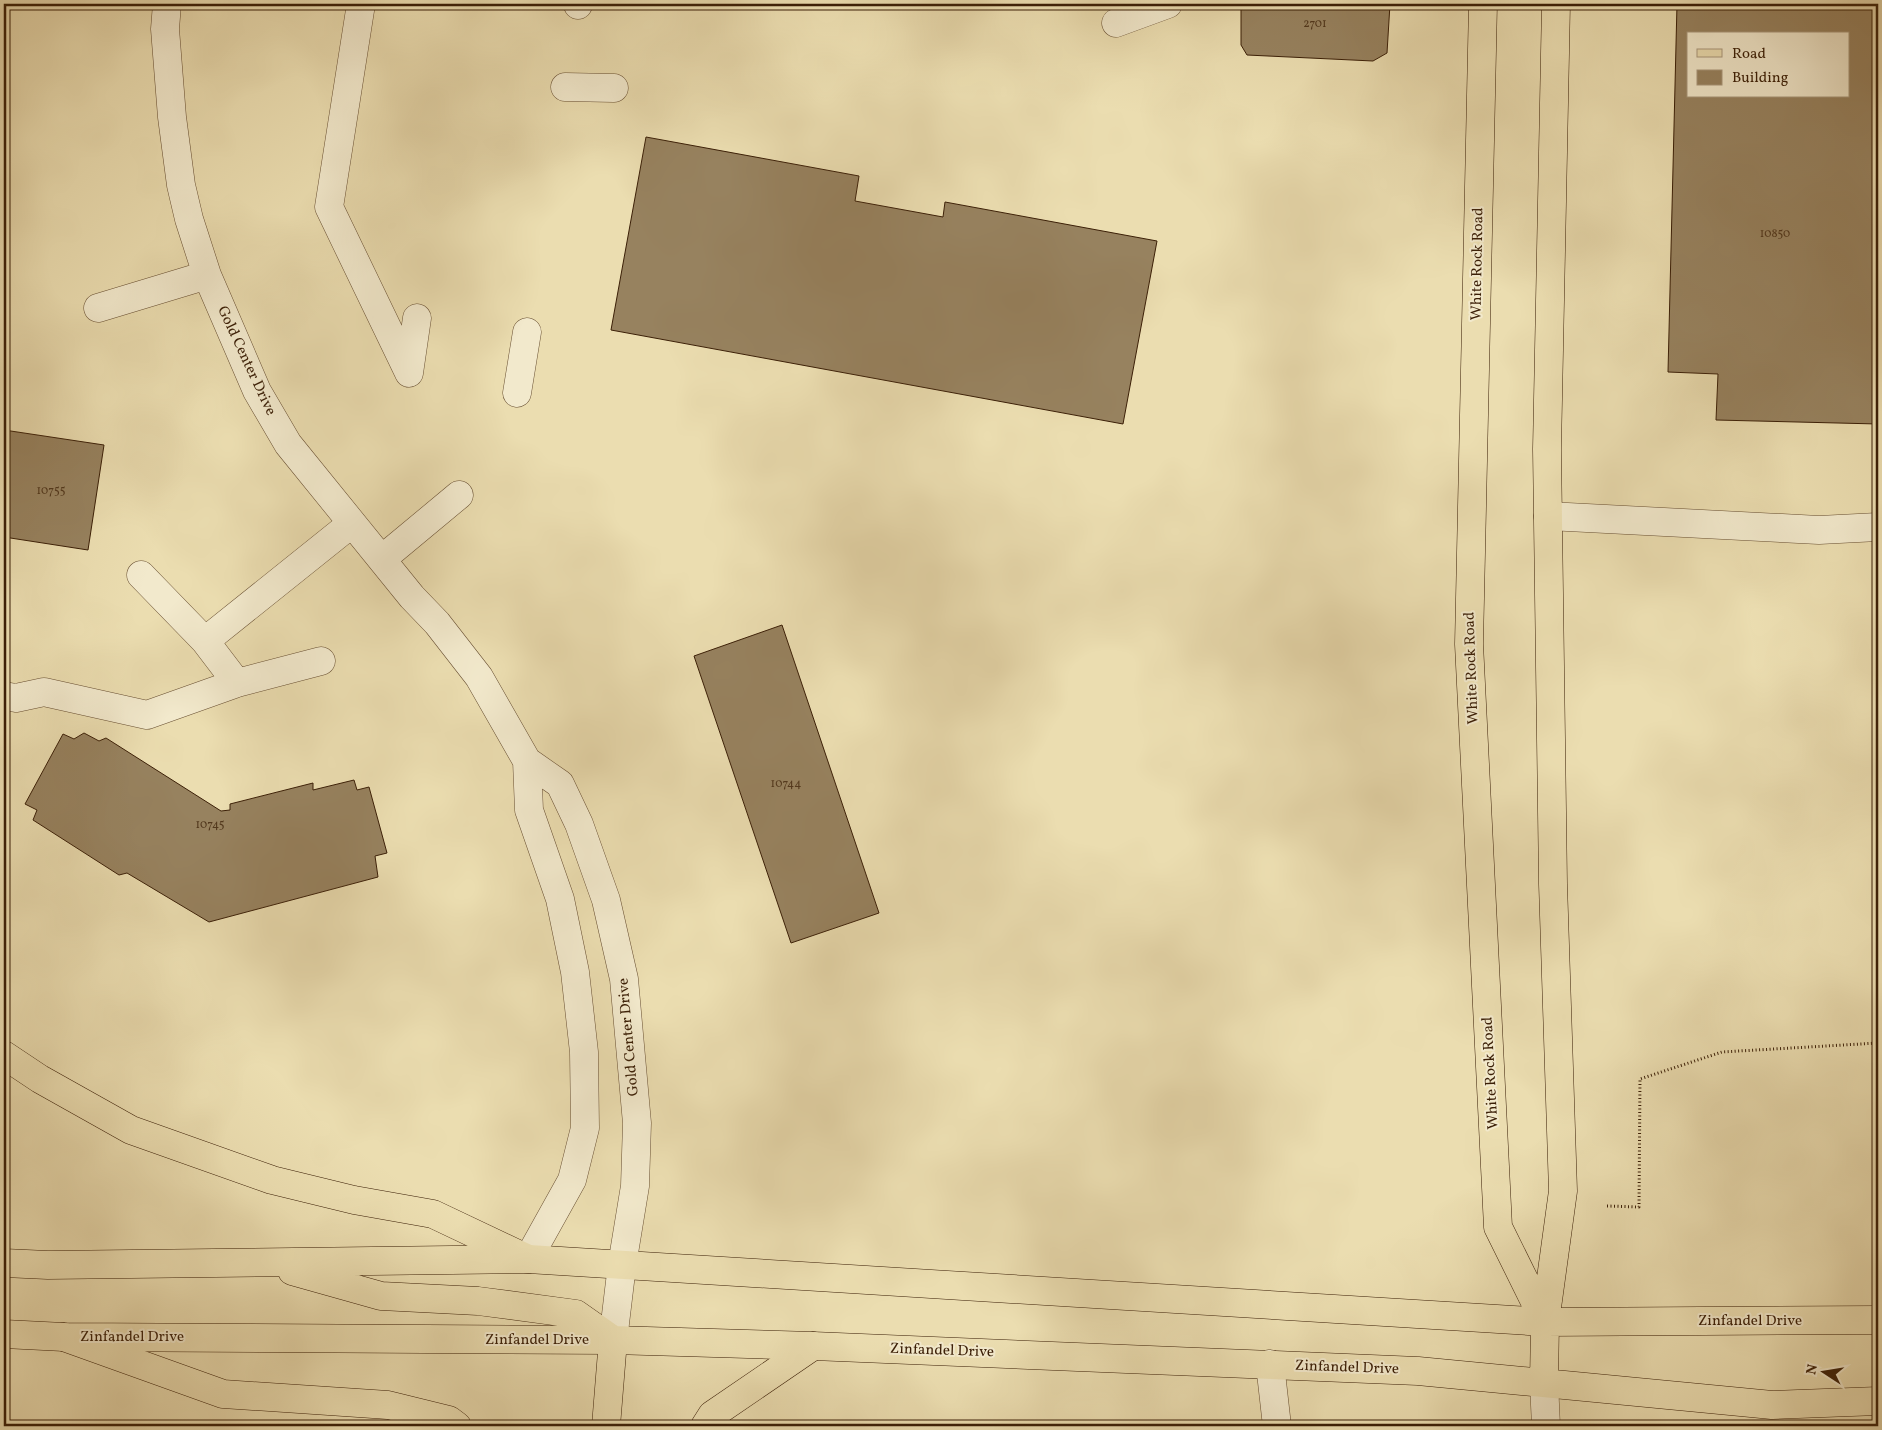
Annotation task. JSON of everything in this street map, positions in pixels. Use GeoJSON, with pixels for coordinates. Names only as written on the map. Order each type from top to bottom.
{"type":"FeatureCollection","features":[{"type":"Feature","properties":{"kind":"main road","name":"White Rock Road"},"geometry":{"type":"LineString","coordinates":[[1484,4],[1469,644],[1498,1227],[1545,1322]]}},
{"type":"Feature","properties":{"kind":"main road","name":"White Rock Road"},"geometry":{"type":"LineString","coordinates":[[1544,1384],[1545,1322],[1563,1191],[1553,884],[1547,449],[1556,4]]}},
{"type":"Feature","properties":{"kind":"main road"},"geometry":{"type":"LineString","coordinates":[[4,1055],[40,1079],[131,1130],[272,1180],[354,1200],[433,1214],[528,1259]]}},
{"type":"Feature","properties":{"kind":"main road","name":"Zinfandel Drive"},"geometry":{"type":"LineString","coordinates":[[4,1263],[48,1265],[528,1259],[1545,1322],[1878,1320]]}},
{"type":"Feature","properties":{"kind":"main road"},"geometry":{"type":"LineString","coordinates":[[264,1263],[381,1296],[478,1301],[576,1314],[613,1340],[606,1426]]}},
{"type":"Feature","properties":{"kind":"main road","name":"Zinfandel Drive"},"geometry":{"type":"LineString","coordinates":[[4,1334],[64,1337],[613,1340],[813,1346],[1418,1371],[1772,1405],[1878,1401]]}},
{"type":"Feature","properties":{"kind":"main road"},"geometry":{"type":"LineString","coordinates":[[64,1337],[222,1394],[388,1406],[449,1420],[458,1426]]}},
{"type":"Feature","properties":{"kind":"main road"},"geometry":{"type":"LineString","coordinates":[[705,1426],[712,1415],[813,1346]]}},
{"type":"Feature","properties":{"kind":"street","name":"Gold Center Drive"},"geometry":{"type":"LineString","coordinates":[[167,4],[165,29],[168,77],[181,185],[188,218],[207,275],[257,391],[288,444],[351,524],[437,623],[478,678],[527,762],[560,784],[579,824],[606,900],[624,979],[637,1123],[635,1186],[622,1265],[613,1340]]}},
{"type":"Feature","properties":{"kind":"street"},"geometry":{"type":"LineString","coordinates":[[361,4],[329,207],[409,373],[417,318]]}},
{"type":"Feature","properties":{"kind":"street"},"geometry":{"type":"LineString","coordinates":[[1116,22],[1168,4]]}},
{"type":"Feature","properties":{"kind":"street"},"geometry":{"type":"LineString","coordinates":[[565,87],[614,88]]}},
{"type":"Feature","properties":{"kind":"street"},"geometry":{"type":"LineString","coordinates":[[98,308],[207,275]]}},
{"type":"Feature","properties":{"kind":"street"},"geometry":{"type":"LineString","coordinates":[[517,393],[527,332]]}},
{"type":"Feature","properties":{"kind":"street"},"geometry":{"type":"LineString","coordinates":[[382,559],[459,495]]}},
{"type":"Feature","properties":{"kind":"street"},"geometry":{"type":"LineString","coordinates":[[1548,516],[1819,530],[1878,528]]}},
{"type":"Feature","properties":{"kind":"street"},"geometry":{"type":"LineString","coordinates":[[205,641],[351,524]]}},
{"type":"Feature","properties":{"kind":"street"},"geometry":{"type":"LineString","coordinates":[[141,575],[205,641],[237,683]]}},
{"type":"Feature","properties":{"kind":"street"},"geometry":{"type":"LineString","coordinates":[[4,696],[16,698],[44,692],[147,715],[237,683],[322,661]]}},
{"type":"Feature","properties":{"kind":"street","name":"Gold Center Drive"},"geometry":{"type":"LineString","coordinates":[[527,762],[529,810],[560,899],[575,972],[584,1052],[584,1118],[578,1161],[572,1180],[528,1259]]}},
{"type":"Feature","properties":{"kind":"street"},"geometry":{"type":"LineString","coordinates":[[1270,1364],[1277,1426]]}},
{"type":"Feature","properties":{"kind":"street","name":"White Rock Road"},"geometry":{"type":"LineString","coordinates":[[1544,1384],[1546,1426]]}},
{"type":"Feature","properties":{"kind":"path"},"geometry":{"type":"LineString","coordinates":[[1607,1206],[1638,1207],[1640,1079],[1722,1052],[1878,1044]]}},
{"type":"Feature","properties":{"kind":"building"},"geometry":{"type":"Polygon","coordinates":[[[1241,4],[1390,4],[1387,53],[1373,61],[1247,55],[1241,45],[1241,4]]]}},
{"type":"Feature","properties":{"kind":"building"},"geometry":{"type":"Polygon","coordinates":[[[1677,4],[1878,4],[1878,424],[1716,420],[1718,374],[1668,372],[1677,4]]]}},
{"type":"Feature","properties":{"kind":"building"},"geometry":{"type":"Polygon","coordinates":[[[646,137],[859,176],[855,201],[943,217],[945,202],[1157,241],[1123,424],[611,330],[646,137]]]}},
{"type":"Feature","properties":{"kind":"building"},"geometry":{"type":"Polygon","coordinates":[[[4,430],[104,445],[88,550],[4,537],[4,430]]]}},
{"type":"Feature","properties":{"kind":"building"},"geometry":{"type":"Polygon","coordinates":[[[782,625],[879,913],[791,943],[694,656],[782,625]]]}},
{"type":"Feature","properties":{"kind":"building"},"geometry":{"type":"Polygon","coordinates":[[[84,733],[99,741],[106,738],[221,811],[230,810],[230,804],[313,783],[313,790],[354,780],[357,790],[369,787],[387,853],[375,856],[378,877],[209,922],[127,873],[119,875],[33,820],[37,810],[25,804],[63,734],[74,739],[84,733]]]}}]}
